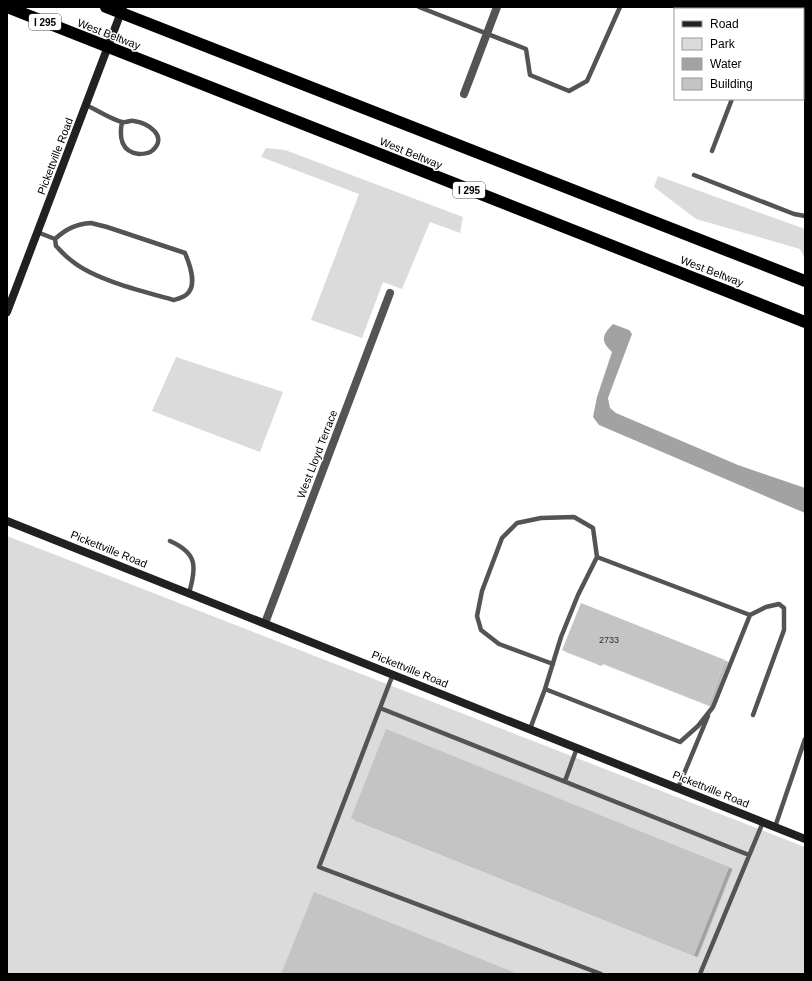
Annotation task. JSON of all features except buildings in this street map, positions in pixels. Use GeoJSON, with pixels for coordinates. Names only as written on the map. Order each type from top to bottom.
{"type":"FeatureCollection","features":[{"type":"Feature","properties":{"kind":"highway","name":"West Beltway"},"geometry":{"type":"LineString","coordinates":[[7,7],[805,322]]}},
{"type":"Feature","properties":{"kind":"highway"},"geometry":{"type":"LineString","coordinates":[[106,7],[805,281]]}},
{"type":"Feature","properties":{"kind":"street","name":"Pickettville Road"},"geometry":{"type":"LineString","coordinates":[[7,312],[123,7]]}},
{"type":"Feature","properties":{"kind":"street"},"geometry":{"type":"LineString","coordinates":[[464,94],[497,7]]}},
{"type":"Feature","properties":{"kind":"street","name":"West Lloyd Terrace"},"geometry":{"type":"LineString","coordinates":[[265,623],[390,293]]}},
{"type":"Feature","properties":{"kind":"street","name":"Pickettville Road"},"geometry":{"type":"LineString","coordinates":[[7,521],[805,839]]}},
{"type":"Feature","properties":{"kind":"lane"},"geometry":{"type":"LineString","coordinates":[[419,7],[526,49],[530,75],[569,91],[588,81],[620,7]]}},
{"type":"Feature","properties":{"kind":"lane"},"geometry":{"type":"LineString","coordinates":[[712,151],[732,100]]}},
{"type":"Feature","properties":{"kind":"lane"},"geometry":{"type":"LineString","coordinates":[[86,105],[122,122],[133,121],[151,128],[155,131],[158,138],[157,146],[151,153],[131,153],[124,148],[121,141],[122,122]]}},
{"type":"Feature","properties":{"kind":"lane"},"geometry":{"type":"LineString","coordinates":[[694,175],[794,214],[805,216]]}},
{"type":"Feature","properties":{"kind":"lane"},"geometry":{"type":"LineString","coordinates":[[79,224],[91,224],[160,244],[185,254],[191,266],[193,284],[186,295],[174,300],[149,293],[95,275],[72,262],[56,246],[56,239],[71,227],[79,224]]}},
{"type":"Feature","properties":{"kind":"lane"},"geometry":{"type":"LineString","coordinates":[[37,232],[56,239]]}},
{"type":"Feature","properties":{"kind":"lane"},"geometry":{"type":"LineString","coordinates":[[530,729],[545,689],[564,630],[597,557],[593,528],[574,517],[540,518],[517,523],[502,538],[482,591],[477,616],[481,630],[499,644],[553,664]]}},
{"type":"Feature","properties":{"kind":"lane"},"geometry":{"type":"LineString","coordinates":[[170,542],[185,548],[193,561],[194,578],[189,593]]}},
{"type":"Feature","properties":{"kind":"lane"},"geometry":{"type":"LineString","coordinates":[[597,557],[750,615]]}},
{"type":"Feature","properties":{"kind":"lane"},"geometry":{"type":"LineString","coordinates":[[678,788],[750,615],[766,607],[779,604],[784,608],[784,630],[753,715]]}},
{"type":"Feature","properties":{"kind":"lane"},"geometry":{"type":"LineString","coordinates":[[393,674],[319,867],[601,974]]}},
{"type":"Feature","properties":{"kind":"lane"},"geometry":{"type":"LineString","coordinates":[[545,689],[680,742],[698,726],[711,710]]}},
{"type":"Feature","properties":{"kind":"lane"},"geometry":{"type":"LineString","coordinates":[[380,708],[749,854]]}},
{"type":"Feature","properties":{"kind":"lane"},"geometry":{"type":"LineString","coordinates":[[775,827],[805,739]]}},
{"type":"Feature","properties":{"kind":"lane"},"geometry":{"type":"LineString","coordinates":[[564,781],[578,748]]}},
{"type":"Feature","properties":{"kind":"lane"},"geometry":{"type":"LineString","coordinates":[[700,974],[762,822]]}},
{"type":"Feature","properties":{"kind":"green space"},"geometry":{"type":"Polygon","coordinates":[[[805,7],[805,53],[804,8],[726,8],[805,7]]]}},
{"type":"Feature","properties":{"kind":"green space"},"geometry":{"type":"Polygon","coordinates":[[[266,148],[285,150],[463,217],[460,233],[430,222],[402,289],[383,282],[362,338],[311,320],[359,194],[261,157],[266,148]]]}},
{"type":"Feature","properties":{"kind":"green space"},"geometry":{"type":"Polygon","coordinates":[[[658,176],[805,229],[805,259],[800,249],[696,219],[654,187],[658,176]]]}},
{"type":"Feature","properties":{"kind":"green space"},"geometry":{"type":"Polygon","coordinates":[[[176,357],[283,392],[260,452],[152,411],[176,357]]]}},
{"type":"Feature","properties":{"kind":"green space"},"geometry":{"type":"Polygon","coordinates":[[[7,536],[805,847],[805,974],[7,974],[7,536]]]}},
{"type":"Feature","properties":{"kind":"water"},"geometry":{"type":"Polygon","coordinates":[[[613,324],[629,330],[632,334],[608,398],[610,408],[616,413],[738,465],[805,488],[805,513],[599,425],[593,417],[597,397],[612,352],[606,345],[604,338],[607,331],[613,324]]]}}]}
